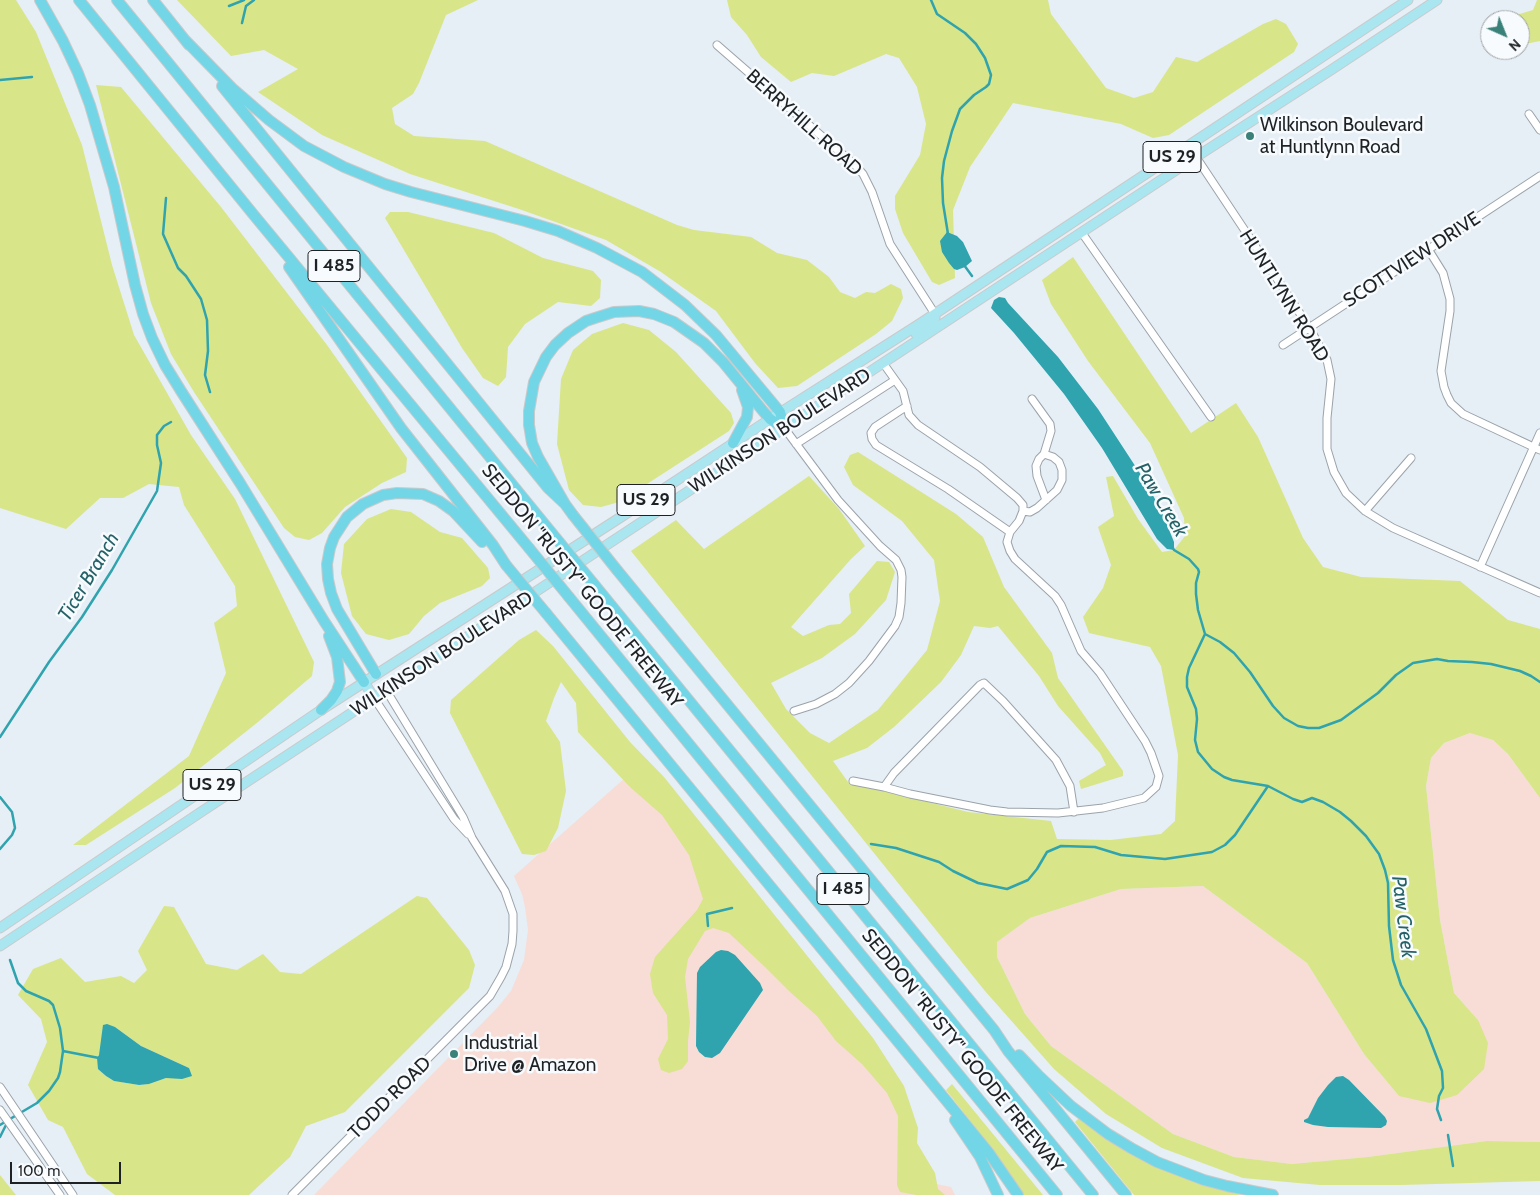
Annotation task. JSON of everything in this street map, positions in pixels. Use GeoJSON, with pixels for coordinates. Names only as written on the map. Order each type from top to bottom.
{"type":"FeatureCollection","features":[{"type":"Feature","properties":{"kind":"highway"},"geometry":{"type":"LineString","coordinates":[[40,0],[78,74],[90,105],[114,187],[135,285],[152,338],[165,365],[181,391],[364,682]]}},
{"type":"Feature","properties":{"kind":"highway","name":"SEDDON \"RUSTY\" GOODE FREEWAY"},"geometry":{"type":"LineString","coordinates":[[79,0],[253,214],[570,597],[1057,1195]]}},
{"type":"Feature","properties":{"kind":"highway","name":"SEDDON \"RUSTY\" GOODE FREEWAY"},"geometry":{"type":"LineString","coordinates":[[117,0],[1093,1195]]}},
{"type":"Feature","properties":{"kind":"highway"},"geometry":{"type":"LineString","coordinates":[[153,0],[541,480],[565,504]]}},
{"type":"Feature","properties":{"kind":"highway"},"geometry":{"type":"LineString","coordinates":[[185,40],[232,88],[269,120],[304,146],[344,167],[412,192],[558,231],[598,248],[642,272],[703,321],[734,355],[780,412],[785,429]]}},
{"type":"Feature","properties":{"kind":"highway"},"geometry":{"type":"LineString","coordinates":[[253,214],[381,400],[432,469],[493,545],[506,565],[989,1153],[1018,1195]]}},
{"type":"Feature","properties":{"kind":"highway"},"geometry":{"type":"LineString","coordinates":[[785,429],[770,418],[722,362],[694,335],[674,322],[654,314],[639,311],[614,312],[586,321],[573,329],[555,345],[540,368],[534,382],[529,411],[532,443],[538,457],[573,515],[994,1030],[1008,1051],[1126,1195]]}},
{"type":"Feature","properties":{"kind":"highway"},"geometry":{"type":"LineString","coordinates":[[732,443],[747,417],[748,407],[739,383]]}},
{"type":"Feature","properties":{"kind":"highway"},"geometry":{"type":"LineString","coordinates":[[376,674],[337,609],[328,579],[327,564],[330,548],[341,526],[354,511],[371,499],[383,495],[397,492],[423,494],[439,501],[453,511],[506,565]]}},
{"type":"Feature","properties":{"kind":"highway"},"geometry":{"type":"LineString","coordinates":[[321,710],[331,700],[340,682],[336,658],[324,621]]}},
{"type":"Feature","properties":{"kind":"highway"},"geometry":{"type":"LineString","coordinates":[[994,1030],[1066,1102],[1089,1121],[1131,1148],[1157,1162],[1204,1180],[1273,1195]]}},
{"type":"Feature","properties":{"kind":"highway"},"geometry":{"type":"LineString","coordinates":[[945,1099],[946,1106],[980,1157],[998,1195]]}},
{"type":"Feature","properties":{"kind":"main road","name":"WILKINSON BOULEVARD"},"geometry":{"type":"LineString","coordinates":[[0,928],[321,710],[621,517],[770,418],[935,314],[1408,0]]}},
{"type":"Feature","properties":{"kind":"main road","name":"WILKINSON BOULEVARD"},"geometry":{"type":"LineString","coordinates":[[0,946],[1121,206],[1437,0]]}},
{"type":"Feature","properties":{"kind":"main road"},"geometry":{"type":"LineString","coordinates":[[1114,196],[1121,206]]}},
{"type":"Feature","properties":{"kind":"main road"},"geometry":{"type":"LineString","coordinates":[[823,404],[859,373],[932,323],[935,314]]}},
{"type":"Feature","properties":{"kind":"main road"},"geometry":{"type":"LineString","coordinates":[[376,674],[386,690]]}},
{"type":"Feature","properties":{"kind":"main road"},"geometry":{"type":"LineString","coordinates":[[364,682],[374,698]]}},
{"type":"Feature","properties":{"kind":"street","name":"BERRYHILL ROAD"},"geometry":{"type":"LineString","coordinates":[[718,45],[863,174],[872,192],[890,244],[935,314]]}},
{"type":"Feature","properties":{"kind":"street"},"geometry":{"type":"LineString","coordinates":[[1529,114],[1540,130]]}},
{"type":"Feature","properties":{"kind":"street","name":"HUNTLYNN ROAD"},"geometry":{"type":"LineString","coordinates":[[1196,157],[1309,327],[1327,360],[1330,370],[1331,387],[1326,435],[1330,460],[1339,483],[1346,492],[1365,511],[1393,528],[1540,593]]}},
{"type":"Feature","properties":{"kind":"street","name":"SCOTTVIEW DRIVE"},"geometry":{"type":"LineString","coordinates":[[1284,345],[1540,176]]}},
{"type":"Feature","properties":{"kind":"street"},"geometry":{"type":"LineString","coordinates":[[1082,232],[1211,418]]}},
{"type":"Feature","properties":{"kind":"street"},"geometry":{"type":"LineString","coordinates":[[1428,249],[1443,273],[1450,299],[1442,370],[1447,395],[1455,408],[1463,414],[1537,449]]}},
{"type":"Feature","properties":{"kind":"street"},"geometry":{"type":"LineString","coordinates":[[853,781],[884,786],[910,794],[990,810],[1033,813],[1074,812],[1103,808],[1144,798],[1156,786],[1159,776],[1145,741],[1100,673],[1081,652],[1055,596],[1015,559],[1010,551],[1007,542],[1010,532],[1020,521],[1023,505],[987,473],[918,425],[909,415],[902,391],[883,363]]}},
{"type":"Feature","properties":{"kind":"street"},"geometry":{"type":"LineString","coordinates":[[796,444],[895,380]]}},
{"type":"Feature","properties":{"kind":"street"},"geometry":{"type":"LineString","coordinates":[[1032,399],[1050,424],[1052,431],[1044,454],[1036,466],[1037,476],[1046,500]]}},
{"type":"Feature","properties":{"kind":"street"},"geometry":{"type":"LineString","coordinates":[[906,406],[875,427],[871,433],[872,439],[876,444],[948,489],[1010,532]]}},
{"type":"Feature","properties":{"kind":"street"},"geometry":{"type":"LineString","coordinates":[[785,429],[838,500],[896,560],[902,577],[901,604],[895,626],[869,661],[849,683],[835,694],[816,704],[794,711]]}},
{"type":"Feature","properties":{"kind":"street"},"geometry":{"type":"LineString","coordinates":[[1480,567],[1537,449],[1540,433]]}},
{"type":"Feature","properties":{"kind":"street"},"geometry":{"type":"LineString","coordinates":[[1023,511],[1030,512],[1037,508],[1056,490],[1062,480],[1062,470],[1059,462],[1053,456],[1044,454]]}},
{"type":"Feature","properties":{"kind":"street"},"geometry":{"type":"LineString","coordinates":[[1365,511],[1411,458]]}},
{"type":"Feature","properties":{"kind":"street"},"geometry":{"type":"LineString","coordinates":[[884,786],[894,773],[984,683],[1003,701],[1056,760],[1070,786],[1074,812]]}},
{"type":"Feature","properties":{"kind":"street","name":"TODD ROAD"},"geometry":{"type":"LineString","coordinates":[[292,1195],[483,1004],[501,978],[512,944],[514,923],[512,908],[501,884],[386,690]]}},
{"type":"Feature","properties":{"kind":"street","name":"TODD ROAD"},"geometry":{"type":"LineString","coordinates":[[374,698],[454,819],[472,838]]}},
{"type":"Feature","properties":{"kind":"street"},"geometry":{"type":"LineString","coordinates":[[0,1087],[73,1195]]}},
{"type":"Feature","properties":{"kind":"street"},"geometry":{"type":"LineString","coordinates":[[0,1110],[60,1195]]}},
{"type":"Feature","properties":{"kind":"shaded area"},"geometry":{"type":"Polygon","coordinates":[[[1470,733],[1493,740],[1508,754],[1540,798],[1540,1142],[1487,1141],[1368,1157],[1292,1164],[1234,1157],[1173,1134],[1051,1046],[1025,1014],[997,957],[997,942],[1030,918],[1121,889],[1203,886],[1307,963],[1364,1054],[1399,1096],[1478,1020],[1454,993],[1440,920],[1426,786],[1431,758],[1444,743],[1470,733]]]}},
{"type":"Feature","properties":{"kind":"shaded area"},"geometry":{"type":"Polygon","coordinates":[[[634,770],[906,1111],[908,1178],[951,1187],[955,1195],[314,1195],[498,1007],[511,991],[524,960],[528,930],[522,894],[514,876],[634,770]]]}},
{"type":"Feature","properties":{"kind":"green space"},"geometry":{"type":"Polygon","coordinates":[[[0,0],[16,0],[36,32],[82,145],[112,265],[134,335],[191,435],[235,499],[314,662],[312,676],[258,722],[175,788],[86,845],[73,845],[189,756],[226,673],[214,623],[237,606],[235,586],[184,505],[179,487],[149,484],[123,498],[100,498],[66,529],[0,508],[0,0]]]}},
{"type":"Feature","properties":{"kind":"green space"},"geometry":{"type":"Polygon","coordinates":[[[177,0],[478,0],[446,15],[413,94],[392,108],[395,124],[414,136],[485,141],[677,225],[694,230],[751,237],[777,253],[807,260],[829,277],[840,292],[855,298],[866,292],[875,293],[891,284],[901,289],[903,298],[892,321],[876,334],[797,386],[778,388],[755,363],[716,311],[661,272],[606,240],[519,209],[410,174],[322,135],[258,92],[298,69],[264,50],[231,56],[177,0]]]}},
{"type":"Feature","properties":{"kind":"green space"},"geometry":{"type":"Polygon","coordinates":[[[727,0],[1048,0],[1051,14],[1106,88],[1134,98],[1153,92],[1176,57],[1197,62],[1263,24],[1276,19],[1286,24],[1298,44],[1294,52],[1169,135],[1153,138],[1121,124],[1013,103],[970,167],[953,210],[955,278],[939,285],[932,282],[903,233],[895,209],[895,196],[920,155],[926,124],[917,87],[899,58],[886,54],[834,76],[812,73],[791,82],[761,57],[747,35],[731,17],[727,0]]]}},
{"type":"Feature","properties":{"kind":"green space"},"geometry":{"type":"Polygon","coordinates":[[[1537,0],[1540,0],[1540,41],[1530,43],[1530,11],[1533,10],[1537,0]]]}},
{"type":"Feature","properties":{"kind":"green space"},"geometry":{"type":"Polygon","coordinates":[[[96,85],[121,87],[221,207],[327,345],[407,458],[406,472],[382,483],[345,507],[322,533],[309,540],[295,537],[284,528],[171,354],[151,303],[96,85]]]}},
{"type":"Feature","properties":{"kind":"green space"},"geometry":{"type":"Polygon","coordinates":[[[390,212],[408,212],[494,233],[543,258],[593,271],[601,280],[600,298],[591,306],[558,302],[525,324],[508,347],[506,377],[498,386],[483,378],[462,348],[385,218],[390,212]]]}},
{"type":"Feature","properties":{"kind":"green space"},"geometry":{"type":"Polygon","coordinates":[[[1073,257],[1191,433],[1236,403],[1258,437],[1303,538],[1323,567],[1361,577],[1460,581],[1508,620],[1540,629],[1540,798],[1508,754],[1493,740],[1470,733],[1444,743],[1431,758],[1426,786],[1440,920],[1454,993],[1478,1020],[1488,1043],[1484,1069],[1457,1095],[1430,1103],[1399,1096],[1364,1054],[1307,963],[1203,886],[1121,889],[1030,918],[997,942],[997,957],[1025,1014],[1051,1046],[1173,1134],[1234,1157],[1292,1164],[1368,1157],[1487,1141],[1540,1142],[1540,1181],[1320,1185],[1243,1178],[1162,1148],[1106,1114],[1054,1069],[985,991],[631,551],[676,520],[704,549],[809,476],[839,509],[865,546],[851,559],[791,627],[803,636],[829,625],[840,624],[851,613],[849,594],[877,561],[889,562],[895,572],[886,600],[855,634],[822,658],[771,683],[786,709],[810,733],[829,743],[878,710],[927,650],[940,601],[934,560],[902,521],[853,485],[844,467],[850,455],[858,452],[956,514],[983,537],[1004,587],[1052,653],[1058,678],[1123,771],[1123,776],[1081,789],[1079,781],[1106,765],[1100,753],[1058,706],[1039,676],[998,626],[990,628],[974,626],[961,655],[941,682],[894,727],[867,748],[833,761],[848,782],[968,812],[1051,821],[1057,839],[1111,840],[1161,834],[1175,821],[1178,755],[1161,666],[1150,647],[1089,633],[1083,617],[1103,588],[1111,565],[1098,527],[1114,516],[1106,477],[1113,476],[1138,519],[1162,552],[1174,550],[1185,536],[1184,518],[1150,443],[1088,361],[1051,304],[1042,280],[1073,257]]]}},
{"type":"Feature","properties":{"kind":"green space"},"geometry":{"type":"Polygon","coordinates":[[[623,323],[649,330],[676,352],[731,413],[734,423],[729,431],[619,502],[601,507],[583,505],[569,490],[557,444],[561,379],[573,350],[592,334],[623,323]]]}},
{"type":"Feature","properties":{"kind":"green space"},"geometry":{"type":"Polygon","coordinates":[[[391,509],[411,512],[440,532],[462,538],[488,568],[490,578],[482,586],[440,603],[424,616],[409,634],[389,640],[366,634],[352,616],[341,573],[344,544],[367,519],[391,509]]]}},
{"type":"Feature","properties":{"kind":"green space"},"geometry":{"type":"Polygon","coordinates":[[[536,630],[553,646],[630,742],[664,777],[873,1038],[904,1086],[918,1128],[917,1143],[935,1173],[938,1189],[945,1195],[916,1195],[900,1192],[897,1185],[898,1116],[887,1093],[862,1064],[836,1041],[817,1016],[729,933],[713,928],[705,931],[688,959],[685,977],[690,1022],[688,1061],[682,1069],[669,1073],[661,1070],[658,1059],[668,1039],[667,1015],[653,993],[650,974],[655,957],[697,910],[703,899],[689,855],[662,815],[630,787],[578,732],[576,703],[561,682],[546,721],[560,742],[566,791],[558,828],[546,851],[534,855],[522,854],[450,713],[451,700],[519,640],[536,630]]]}},
{"type":"Feature","properties":{"kind":"green space"},"geometry":{"type":"Polygon","coordinates":[[[417,896],[427,898],[469,950],[475,965],[469,988],[345,1112],[306,1126],[290,1157],[249,1195],[115,1195],[87,1174],[63,1127],[48,1120],[28,1085],[47,1042],[41,1019],[18,995],[33,969],[61,958],[85,982],[121,976],[134,983],[147,970],[138,951],[164,906],[174,907],[206,964],[237,970],[263,954],[280,972],[301,974],[417,896]],[[115,1027],[97,1058],[99,1069],[114,1081],[139,1085],[149,1084],[166,1078],[189,1077],[189,1068],[141,1046],[115,1027]]]}},
{"type":"Feature","properties":{"kind":"green space"},"geometry":{"type":"Polygon","coordinates":[[[952,1084],[1043,1195],[1024,1195],[993,1150],[946,1090],[952,1084]]]}},
{"type":"Feature","properties":{"kind":"green space"},"geometry":{"type":"Polygon","coordinates":[[[1079,1118],[1109,1141],[1148,1163],[1207,1186],[1241,1195],[1134,1195],[1075,1122],[1079,1118]]]}},
{"type":"Feature","properties":{"kind":"green space"},"geometry":{"type":"Polygon","coordinates":[[[0,1175],[16,1195],[0,1195],[0,1175]]]}},
{"type":"Feature","properties":{"kind":"water"},"geometry":{"type":"Polygon","coordinates":[[[947,232],[957,236],[963,242],[972,261],[965,267],[957,270],[954,269],[942,252],[940,241],[947,232]]]}},
{"type":"Feature","properties":{"kind":"water"},"geometry":{"type":"Polygon","coordinates":[[[999,297],[1005,298],[1058,357],[1098,409],[1145,481],[1161,510],[1174,542],[1174,550],[1167,549],[1157,539],[1102,448],[1064,394],[991,308],[994,300],[999,297]]]}},
{"type":"Feature","properties":{"kind":"water"},"geometry":{"type":"Polygon","coordinates":[[[721,950],[735,955],[760,983],[763,990],[720,1053],[712,1058],[705,1057],[696,1046],[697,973],[700,967],[716,952],[721,950]]]}},
{"type":"Feature","properties":{"kind":"water"},"geometry":{"type":"Polygon","coordinates":[[[107,1024],[115,1027],[141,1046],[189,1068],[192,1076],[182,1079],[166,1078],[149,1084],[139,1085],[114,1081],[98,1069],[97,1058],[103,1025],[107,1024]]]}},
{"type":"Feature","properties":{"kind":"water"},"geometry":{"type":"Polygon","coordinates":[[[1343,1076],[1385,1117],[1386,1125],[1381,1128],[1328,1127],[1304,1122],[1328,1085],[1336,1077],[1343,1076]]]}},
{"type":"Feature","properties":{"kind":"waterway"},"geometry":{"type":"LineString","coordinates":[[229,6],[244,0]]}},
{"type":"Feature","properties":{"kind":"waterway","name":"Ticer Branch"},"geometry":{"type":"LineString","coordinates":[[242,23],[246,6],[254,0]]}},
{"type":"Feature","properties":{"kind":"waterway","name":"Paw Creek"},"geometry":{"type":"LineString","coordinates":[[931,0],[937,14],[965,33],[976,44],[985,58],[991,75],[989,84],[960,109],[952,131],[944,161],[942,178],[943,203],[948,234]]}},
{"type":"Feature","properties":{"kind":"waterway"},"geometry":{"type":"LineString","coordinates":[[0,80],[32,77]]}},
{"type":"Feature","properties":{"kind":"waterway","name":"Ticer Branch"},"geometry":{"type":"LineString","coordinates":[[166,198],[163,234],[178,268],[186,276],[201,299],[207,320],[208,351],[205,375],[210,392]]}},
{"type":"Feature","properties":{"kind":"waterway","name":"Paw Creek"},"geometry":{"type":"LineString","coordinates":[[964,265],[972,276]]}},
{"type":"Feature","properties":{"kind":"waterway","name":"Ticer Branch"},"geometry":{"type":"LineString","coordinates":[[0,737],[112,570],[157,491],[161,463],[157,435],[164,426],[171,422]]}},
{"type":"Feature","properties":{"kind":"waterway","name":"Paw Creek"},"geometry":{"type":"LineString","coordinates":[[1173,548],[1189,559],[1199,572],[1196,594],[1198,610],[1205,634],[1189,668],[1187,677],[1187,687],[1196,709],[1195,740],[1198,752],[1212,769],[1224,777],[1268,786],[1302,802],[1312,798],[1323,802],[1351,821],[1366,836],[1379,854],[1388,883],[1389,926],[1393,960],[1401,985],[1426,1029],[1442,1071],[1443,1088],[1439,1096],[1437,1109],[1441,1120]]}},
{"type":"Feature","properties":{"kind":"waterway"},"geometry":{"type":"LineString","coordinates":[[1205,634],[1220,642],[1234,653],[1284,718],[1298,726],[1308,728],[1319,728],[1341,720],[1378,693],[1396,675],[1413,663],[1437,659],[1491,664],[1520,671],[1540,682]]}},
{"type":"Feature","properties":{"kind":"waterway"},"geometry":{"type":"LineString","coordinates":[[871,844],[896,848],[939,862],[978,883],[1007,889],[1028,880],[1047,852],[1061,846],[1095,847],[1121,855],[1165,859],[1212,852],[1225,845],[1235,835],[1268,786]]}},
{"type":"Feature","properties":{"kind":"waterway","name":"Ticer Branch"},"geometry":{"type":"LineString","coordinates":[[0,797],[12,812],[15,828],[12,835],[0,849]]}},
{"type":"Feature","properties":{"kind":"waterway"},"geometry":{"type":"LineString","coordinates":[[708,926],[707,914],[732,908]]}},
{"type":"Feature","properties":{"kind":"waterway","name":"Ticer Branch"},"geometry":{"type":"LineString","coordinates":[[0,1125],[37,1103],[49,1091],[58,1078],[63,1051],[60,1028],[53,1005],[49,1001],[26,991],[18,983],[10,960]]}},
{"type":"Feature","properties":{"kind":"waterway"},"geometry":{"type":"LineString","coordinates":[[63,1051],[99,1058]]}},
{"type":"Feature","properties":{"kind":"waterway"},"geometry":{"type":"LineString","coordinates":[[0,1137],[7,1123]]}},
{"type":"Feature","properties":{"kind":"waterway","name":"Paw Creek"},"geometry":{"type":"LineString","coordinates":[[1448,1135],[1453,1166]]}},
{"type":"Feature","properties":{"kind":"place","name":"Wilkinson Boulevard at Huntlynn Road"},"geometry":{"type":"Point","coordinates":[1250,136]}},
{"type":"Feature","properties":{"kind":"place","name":"Industrial Drive @ Amazon"},"geometry":{"type":"Point","coordinates":[454,1054]}}]}
